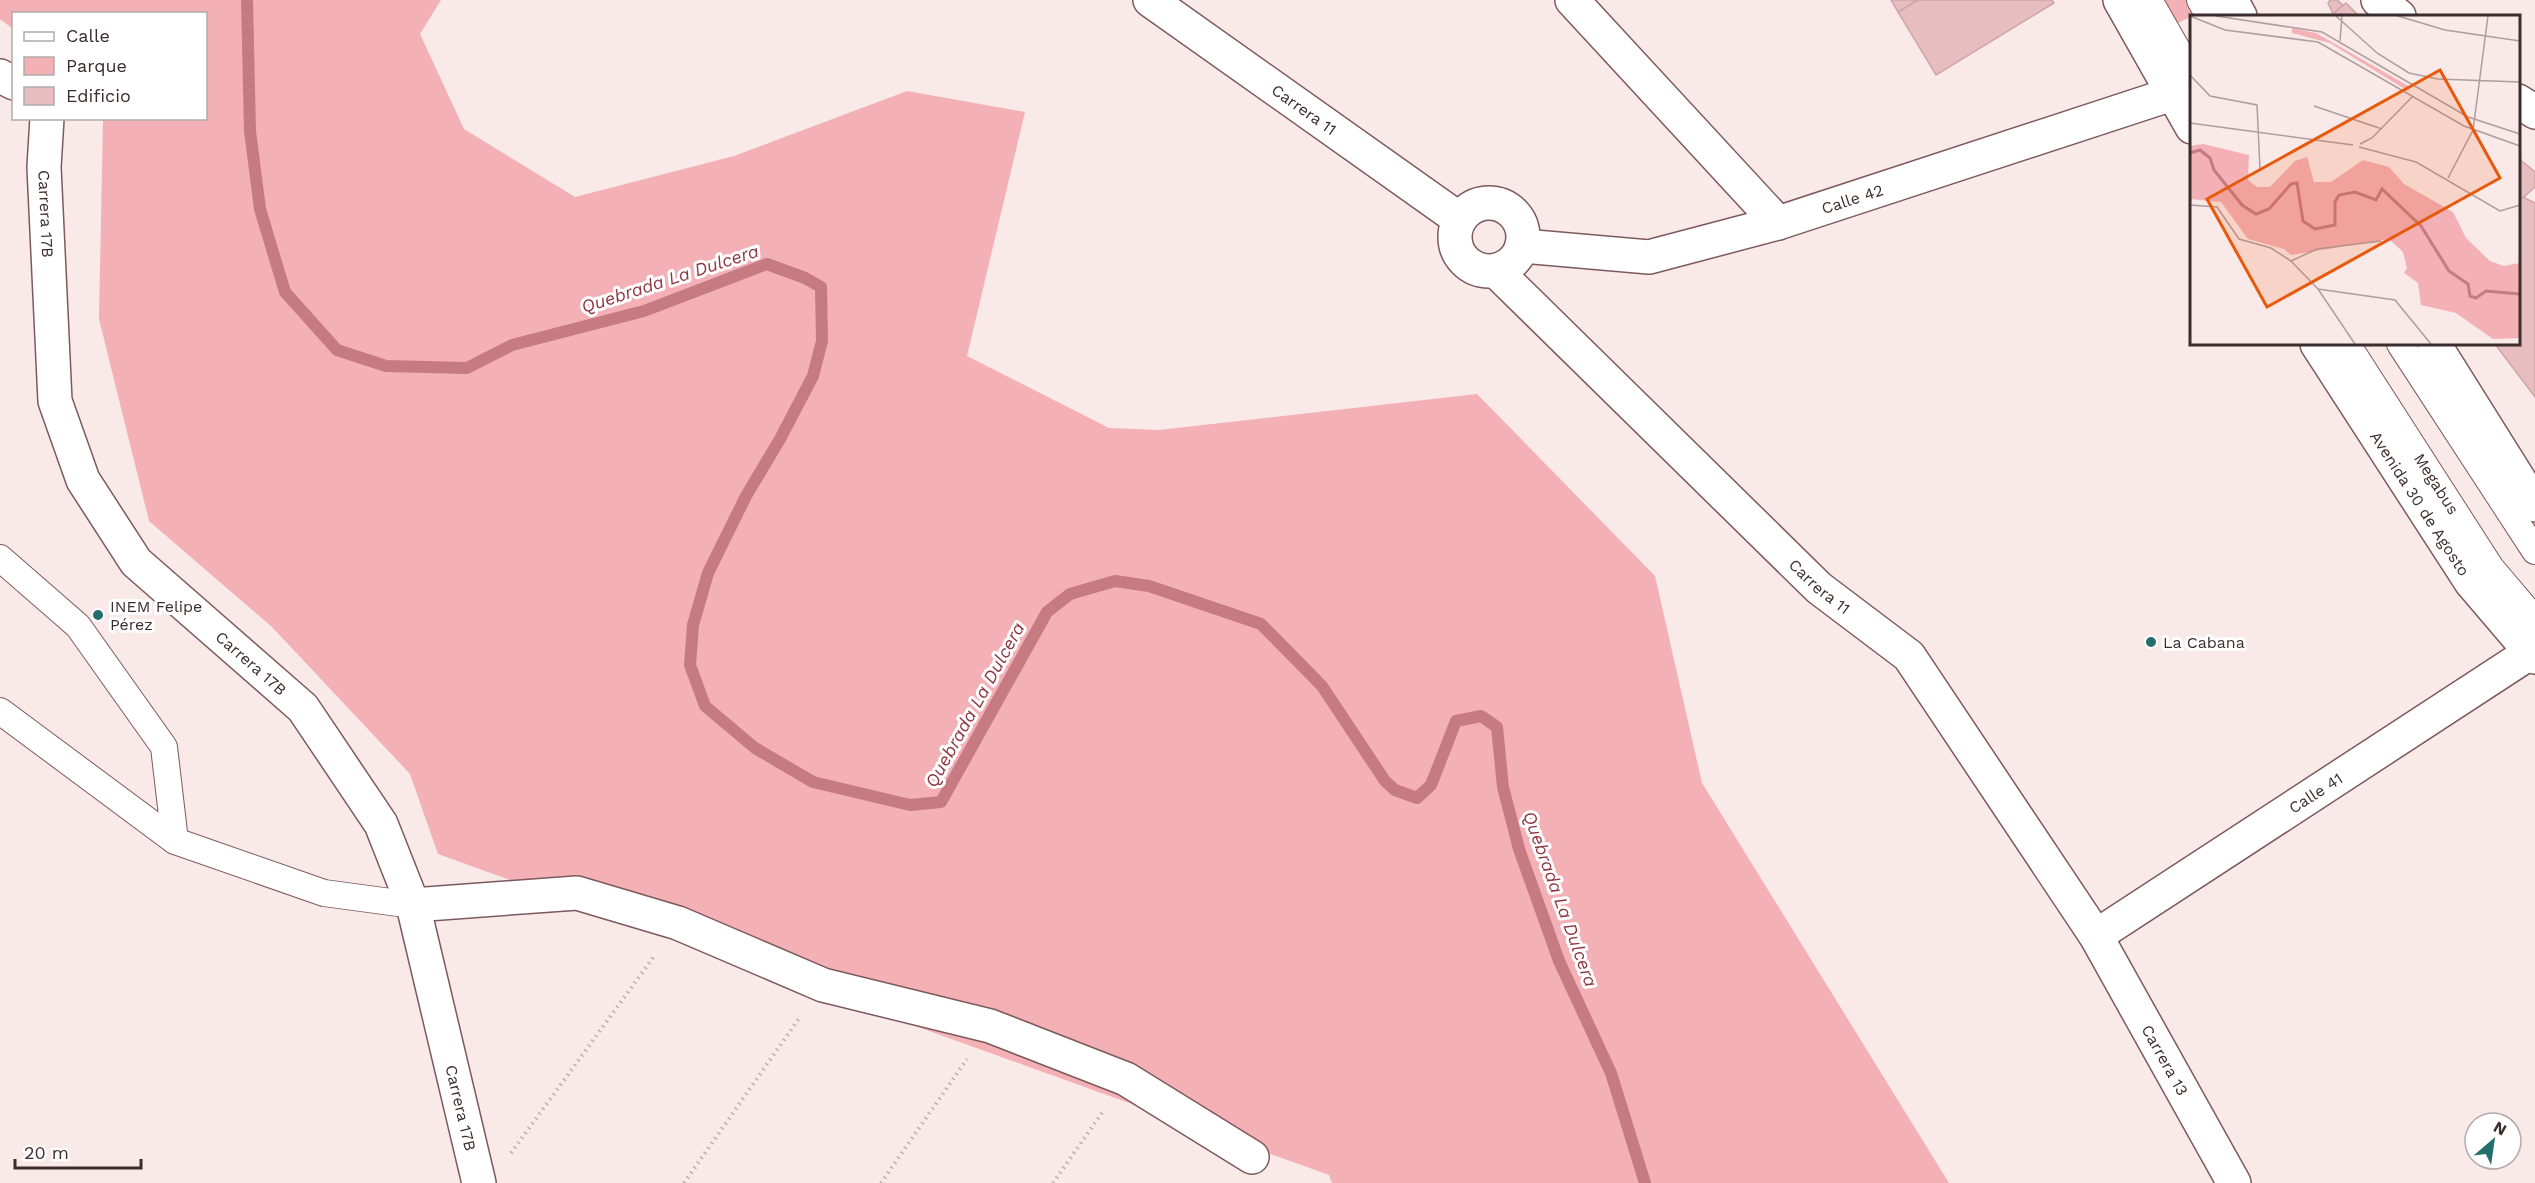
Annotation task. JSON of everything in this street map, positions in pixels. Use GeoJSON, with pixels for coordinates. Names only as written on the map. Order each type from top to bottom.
{"type":"FeatureCollection","features":[{"type":"Feature","properties":{"kind":"street","name":"Carrera 11"},"geometry":{"type":"LineString","coordinates":[[1150,0],[1460,219]]}},
{"type":"Feature","properties":{"kind":"street"},"geometry":{"type":"LineString","coordinates":[[1572,0],[1778,222]]}},
{"type":"Feature","properties":{"kind":"street"},"geometry":{"type":"LineString","coordinates":[[2120,0],[2182,84],[2190,119]]}},
{"type":"Feature","properties":{"kind":"street"},"geometry":{"type":"LineString","coordinates":[[2230,0],[2239,15]]}},
{"type":"Feature","properties":{"kind":"street"},"geometry":{"type":"LineString","coordinates":[[2378,0],[2398,15]]}},
{"type":"Feature","properties":{"kind":"street","name":"Calle 42"},"geometry":{"type":"LineString","coordinates":[[1522,246],[1649,257],[1778,222],[2182,84]]}},
{"type":"Feature","properties":{"kind":"street"},"geometry":{"type":"LineString","coordinates":[[2520,102],[2535,112]]}},
{"type":"Feature","properties":{"kind":"street","name":"Carrera 17B"},"geometry":{"type":"LineString","coordinates":[[47,120],[44,167],[55,401],[83,480],[136,562],[303,708],[381,824],[413,905],[479,1183]]}},
{"type":"Feature","properties":{"kind":"street"},"geometry":{"type":"LineString","coordinates":[[1481,203],[1496,203],[1509,208],[1519,219],[1523,232],[1522,246],[1517,257],[1508,266],[1496,271],[1484,271],[1473,267],[1462,258],[1456,246],[1455,232],[1460,219],[1468,209],[1481,203]]}},
{"type":"Feature","properties":{"kind":"street","name":"Carrera 11"},"geometry":{"type":"LineString","coordinates":[[1496,271],[1819,588],[1909,656],[2096,936]]}},
{"type":"Feature","properties":{"kind":"street","name":"Avenida 30 de Agosto"},"geometry":{"type":"LineString","coordinates":[[2318,345],[2471,582],[2534,644]]}},
{"type":"Feature","properties":{"kind":"street"},"geometry":{"type":"LineString","coordinates":[[2435,345],[2535,505]]}},
{"type":"Feature","properties":{"kind":"street","name":"Calle 41"},"geometry":{"type":"LineString","coordinates":[[2096,936],[2534,644]]}},
{"type":"Feature","properties":{"kind":"street"},"geometry":{"type":"LineString","coordinates":[[413,905],[577,893],[678,923],[823,985],[990,1026],[1126,1079],[1252,1157]]}},
{"type":"Feature","properties":{"kind":"street","name":"Carrera 13"},"geometry":{"type":"LineString","coordinates":[[2096,936],[2234,1183]]}},
{"type":"Feature","properties":{"kind":"lane"},"geometry":{"type":"LineString","coordinates":[[2149,0],[2182,84]]}},
{"type":"Feature","properties":{"kind":"lane"},"geometry":{"type":"LineString","coordinates":[[2200,0],[2208,15]]}},
{"type":"Feature","properties":{"kind":"lane","name":"Megabus"},"geometry":{"type":"LineString","coordinates":[[2348,345],[2491,568],[2534,644]]}},
{"type":"Feature","properties":{"kind":"lane"},"geometry":{"type":"LineString","coordinates":[[2401,345],[2535,551]]}},
{"type":"Feature","properties":{"kind":"lane"},"geometry":{"type":"LineString","coordinates":[[0,558],[78,626],[164,747],[175,841]]}},
{"type":"Feature","properties":{"kind":"lane"},"geometry":{"type":"LineString","coordinates":[[0,711],[175,841],[324,893],[413,905]]}},
{"type":"Feature","properties":{"kind":"path"},"geometry":{"type":"LineString","coordinates":[[510,1154],[678,923]]}},
{"type":"Feature","properties":{"kind":"path"},"geometry":{"type":"LineString","coordinates":[[684,1183],[823,985]]}},
{"type":"Feature","properties":{"kind":"path"},"geometry":{"type":"LineString","coordinates":[[881,1183],[990,1026]]}},
{"type":"Feature","properties":{"kind":"path"},"geometry":{"type":"LineString","coordinates":[[1053,1183],[1126,1079]]}},
{"type":"Feature","properties":{"kind":"green space"},"geometry":{"type":"Polygon","coordinates":[[[0,0],[441,0],[420,34],[464,129],[575,197],[734,156],[907,91],[1025,112],[967,356],[1109,428],[1159,430],[1477,394],[1655,576],[1702,783],[1949,1183],[1332,1183],[1329,1175],[438,854],[410,774],[272,627],[149,521],[99,319],[103,120],[207,120],[207,12],[12,12],[12,28],[0,19],[0,0]]]}},
{"type":"Feature","properties":{"kind":"green space"},"geometry":{"type":"Polygon","coordinates":[[[2149,0],[2200,0],[2205,9],[2165,30],[2149,0]]]}},
{"type":"Feature","properties":{"kind":"building"},"geometry":{"type":"Polygon","coordinates":[[[1891,0],[1918,0],[1898,12],[1891,0]]]}},
{"type":"Feature","properties":{"kind":"building"},"geometry":{"type":"Polygon","coordinates":[[[1918,0],[2052,0],[2054,3],[1936,75],[1898,12],[1918,0]]]}},
{"type":"Feature","properties":{"kind":"building"},"geometry":{"type":"Polygon","coordinates":[[[2330,0],[2337,0],[2343,5],[2333,14],[2328,3],[2330,0]]]}},
{"type":"Feature","properties":{"kind":"building"},"geometry":{"type":"Polygon","coordinates":[[[2346,3],[2358,15],[2334,15],[2346,3]]]}},
{"type":"Feature","properties":{"kind":"building"},"geometry":{"type":"Polygon","coordinates":[[[2520,160],[2535,172],[2535,187],[2520,200],[2520,160]]]}},
{"type":"Feature","properties":{"kind":"building"},"geometry":{"type":"Polygon","coordinates":[[[2523,197],[2535,203],[2535,397],[2496,345],[2520,345],[2520,200],[2523,197]]]}},
{"type":"Feature","properties":{"kind":"waterway","name":"Quebrada La Dulcera"},"geometry":{"type":"LineString","coordinates":[[247,0],[250,131],[260,209],[285,292],[337,350],[386,366],[467,368],[512,345],[644,311],[767,264],[805,278],[821,287],[822,341],[813,376],[780,439],[746,496],[708,573],[693,625],[690,665],[705,706],[755,748],[813,782],[910,805],[941,802],[1047,612],[1070,594],[1115,581],[1149,586],[1261,624],[1322,686],[1385,781],[1395,790],[1417,798],[1431,785],[1456,721],[1481,716],[1497,727],[1503,787],[1519,849],[1559,961],[1611,1073],[1645,1183]]}},
{"type":"Feature","properties":{"kind":"place","name":"INEM Felipe Pérez"},"geometry":{"type":"Point","coordinates":[98,615]}},
{"type":"Feature","properties":{"kind":"place","name":"La Cabana"},"geometry":{"type":"Point","coordinates":[2151,642]}}]}
